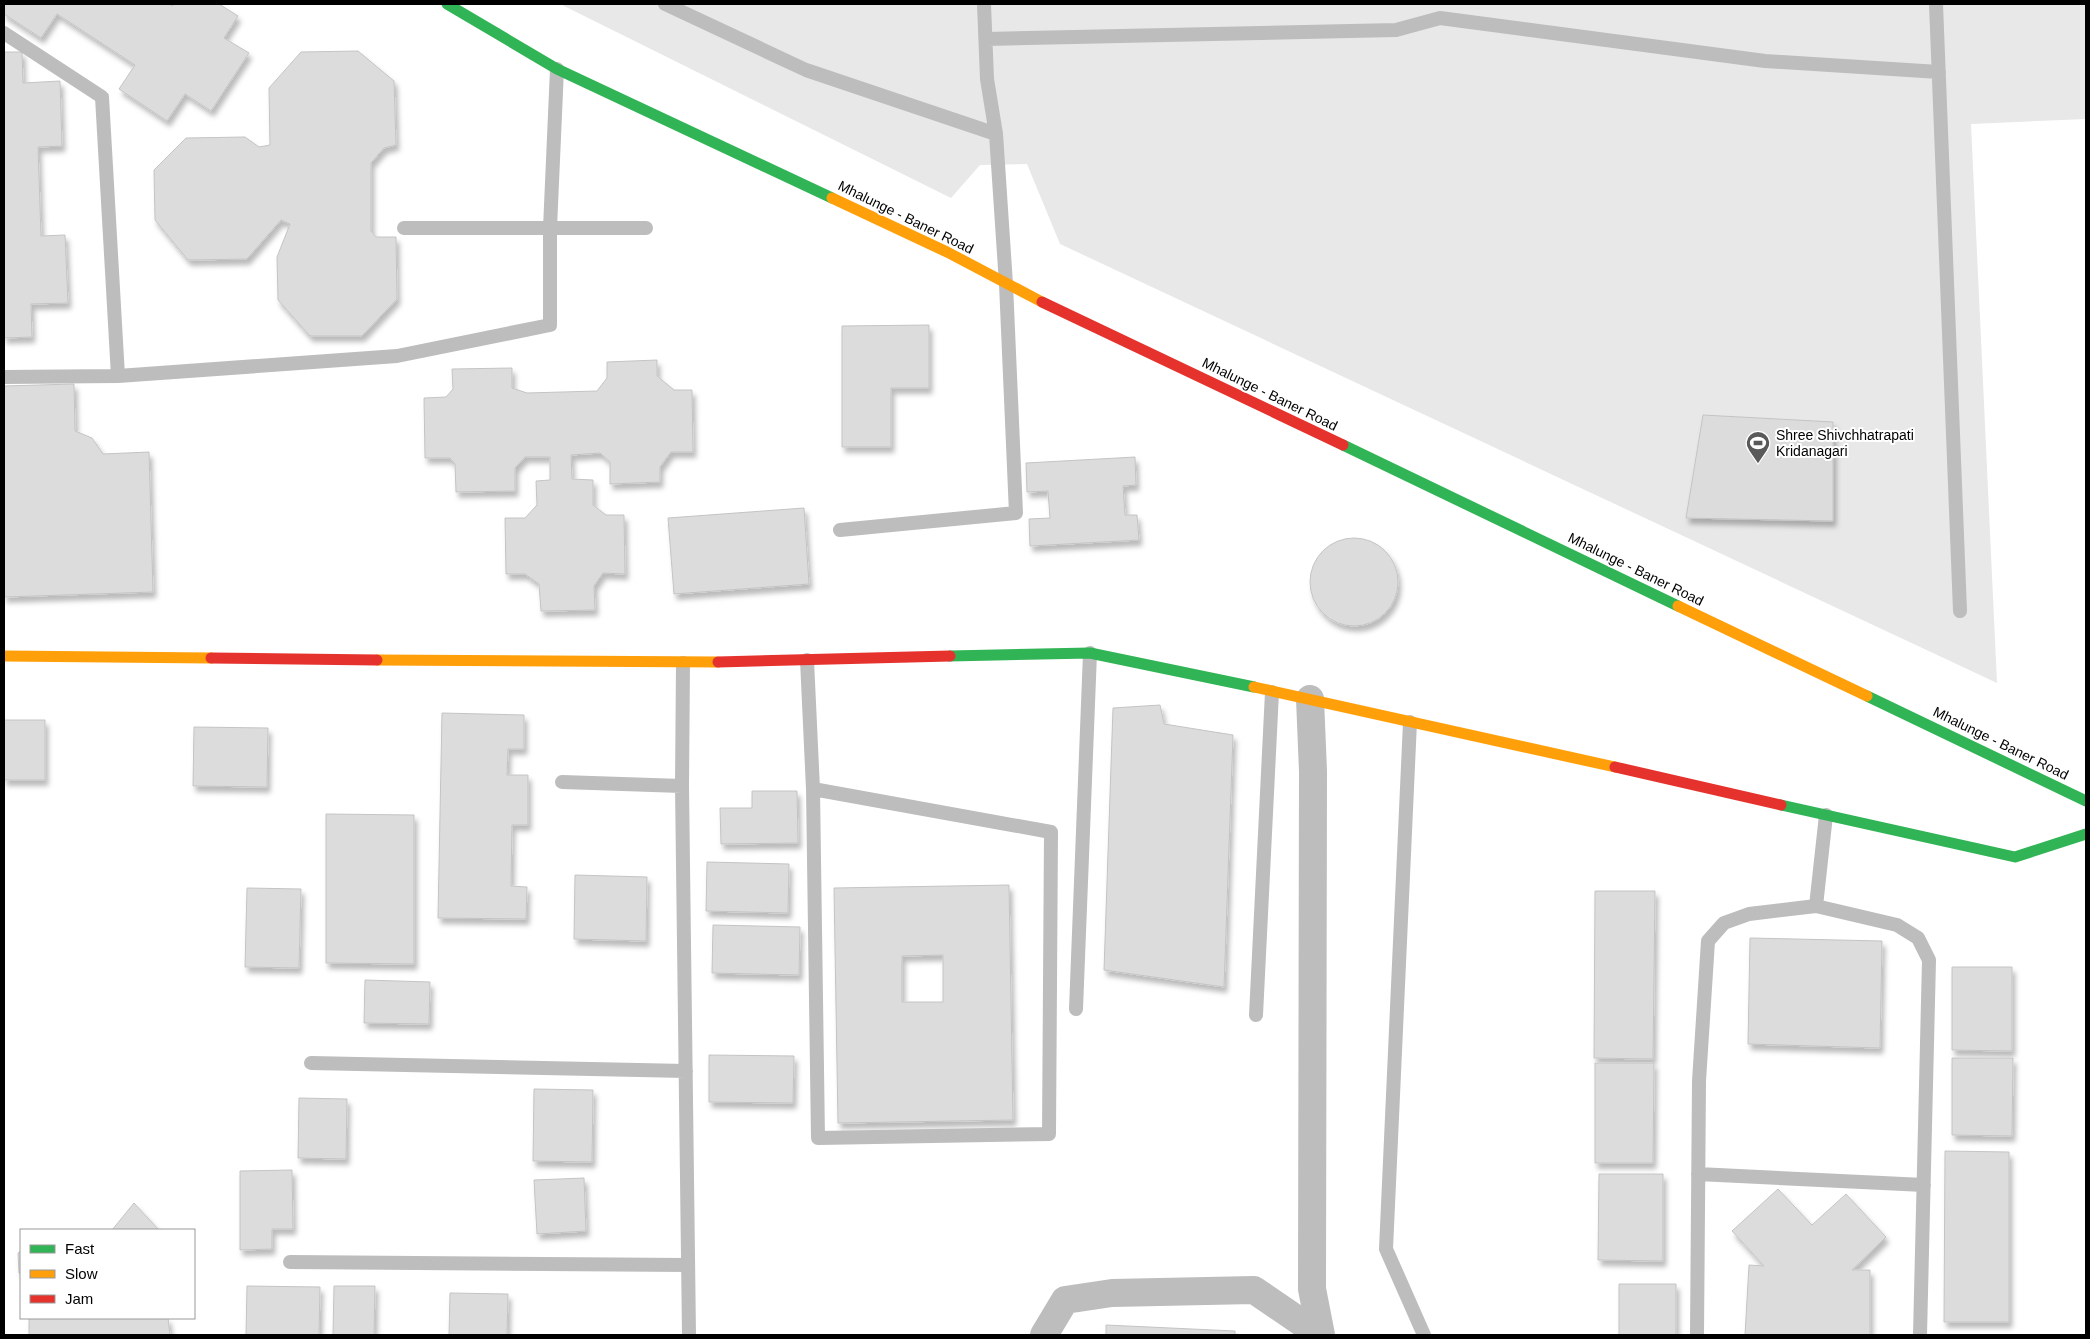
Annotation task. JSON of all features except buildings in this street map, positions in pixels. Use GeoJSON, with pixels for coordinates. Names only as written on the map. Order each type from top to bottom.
{"type":"FeatureCollection","features":[{"type":"Feature","properties":{"kind":"street","name":"Mhalunge - Baner Road"},"geometry":{"type":"LineString","coordinates":[[447,4],[557,69],[947,252],[1006,284],[2086,801]]}},
{"type":"Feature","properties":{"kind":"street"},"geometry":{"type":"LineString","coordinates":[[4,656],[683,663],[1090,653],[1310,699],[2014,857],[2086,834]]}},
{"type":"Feature","properties":{"kind":"street"},"geometry":{"type":"LineString","coordinates":[[1310,699],[1313,771],[1312,1288],[1320,1335]]}},
{"type":"Feature","properties":{"kind":"street"},"geometry":{"type":"LineString","coordinates":[[1044,1335],[1065,1300],[1112,1293],[1254,1290],[1320,1335]]}},
{"type":"Feature","properties":{"kind":"lane"},"geometry":{"type":"LineString","coordinates":[[665,4],[806,70],[996,134]]}},
{"type":"Feature","properties":{"kind":"lane"},"geometry":{"type":"LineString","coordinates":[[840,530],[1016,513],[1006,284],[996,134],[987,79],[984,4]]}},
{"type":"Feature","properties":{"kind":"lane"},"geometry":{"type":"LineString","coordinates":[[1936,4],[1960,612]]}},
{"type":"Feature","properties":{"kind":"lane"},"geometry":{"type":"LineString","coordinates":[[986,39],[1396,30],[1439,11],[1765,60],[1939,72]]}},
{"type":"Feature","properties":{"kind":"lane"},"geometry":{"type":"LineString","coordinates":[[4,33],[102,97],[118,376]]}},
{"type":"Feature","properties":{"kind":"lane"},"geometry":{"type":"LineString","coordinates":[[4,377],[118,376],[397,356],[550,325],[550,228],[557,69]]}},
{"type":"Feature","properties":{"kind":"lane"},"geometry":{"type":"LineString","coordinates":[[404,228],[646,228]]}},
{"type":"Feature","properties":{"kind":"lane"},"geometry":{"type":"LineString","coordinates":[[1076,1009],[1090,653]]}},
{"type":"Feature","properties":{"kind":"lane"},"geometry":{"type":"LineString","coordinates":[[808,660],[818,1138],[1048,1134],[1051,832],[812,789]]}},
{"type":"Feature","properties":{"kind":"lane"},"geometry":{"type":"LineString","coordinates":[[683,663],[682,786],[689,1335]]}},
{"type":"Feature","properties":{"kind":"lane"},"geometry":{"type":"LineString","coordinates":[[1256,1014],[1272,692]]}},
{"type":"Feature","properties":{"kind":"lane"},"geometry":{"type":"LineString","coordinates":[[1410,722],[1386,1249],[1424,1335]]}},
{"type":"Feature","properties":{"kind":"lane"},"geometry":{"type":"LineString","coordinates":[[562,782],[682,786]]}},
{"type":"Feature","properties":{"kind":"lane"},"geometry":{"type":"LineString","coordinates":[[1816,906],[1826,815]]}},
{"type":"Feature","properties":{"kind":"lane"},"geometry":{"type":"LineString","coordinates":[[1697,1335],[1699,1081],[1708,942],[1724,923],[1749,914],[1816,906],[1896,925],[1918,938],[1929,960],[1920,1335]]}},
{"type":"Feature","properties":{"kind":"lane"},"geometry":{"type":"LineString","coordinates":[[311,1063],[686,1070]]}},
{"type":"Feature","properties":{"kind":"lane"},"geometry":{"type":"LineString","coordinates":[[1698,1174],[1924,1185]]}},
{"type":"Feature","properties":{"kind":"lane"},"geometry":{"type":"LineString","coordinates":[[290,1262],[687,1265]]}},
{"type":"Feature","properties":{"kind":"shaded area","name":"Shree Shivchhatrapati Kridanagari"},"geometry":{"type":"Polygon","coordinates":[[[560,4],[2086,4],[2086,119],[1971,124],[1997,683],[1060,244],[1027,164],[980,165],[951,198],[560,4]]]}},
{"type":"Feature","properties":{"kind":"traffic: fast"},"geometry":{"type":"LineString","coordinates":[[447,4],[557,69],[832,198]]}},
{"type":"Feature","properties":{"kind":"traffic: fast"},"geometry":{"type":"LineString","coordinates":[[1343,445],[1678,606]]}},
{"type":"Feature","properties":{"kind":"traffic: fast"},"geometry":{"type":"LineString","coordinates":[[950,656],[1090,653],[1254,687]]}},
{"type":"Feature","properties":{"kind":"traffic: fast"},"geometry":{"type":"LineString","coordinates":[[1867,696],[2086,801]]}},
{"type":"Feature","properties":{"kind":"traffic: fast"},"geometry":{"type":"LineString","coordinates":[[1781,805],[2015,857],[2086,834]]}},
{"type":"Feature","properties":{"kind":"traffic: slow"},"geometry":{"type":"LineString","coordinates":[[832,198],[947,252],[1042,302]]}},
{"type":"Feature","properties":{"kind":"traffic: slow"},"geometry":{"type":"LineString","coordinates":[[1678,606],[1867,696]]}},
{"type":"Feature","properties":{"kind":"traffic: slow"},"geometry":{"type":"LineString","coordinates":[[4,656],[211,658]]}},
{"type":"Feature","properties":{"kind":"traffic: slow"},"geometry":{"type":"LineString","coordinates":[[377,660],[718,662]]}},
{"type":"Feature","properties":{"kind":"traffic: slow"},"geometry":{"type":"LineString","coordinates":[[1254,687],[1615,767]]}},
{"type":"Feature","properties":{"kind":"traffic: jam"},"geometry":{"type":"LineString","coordinates":[[1042,302],[1343,445]]}},
{"type":"Feature","properties":{"kind":"traffic: jam"},"geometry":{"type":"LineString","coordinates":[[718,662],[950,656]]}},
{"type":"Feature","properties":{"kind":"traffic: jam"},"geometry":{"type":"LineString","coordinates":[[211,658],[377,660]]}},
{"type":"Feature","properties":{"kind":"traffic: jam"},"geometry":{"type":"LineString","coordinates":[[1615,767],[1781,805]]}},
{"type":"Feature","properties":{"kind":"place","name":"Shree Shivchhatrapati Kridanagari"},"geometry":{"type":"Point","coordinates":[1758,464]}}]}
